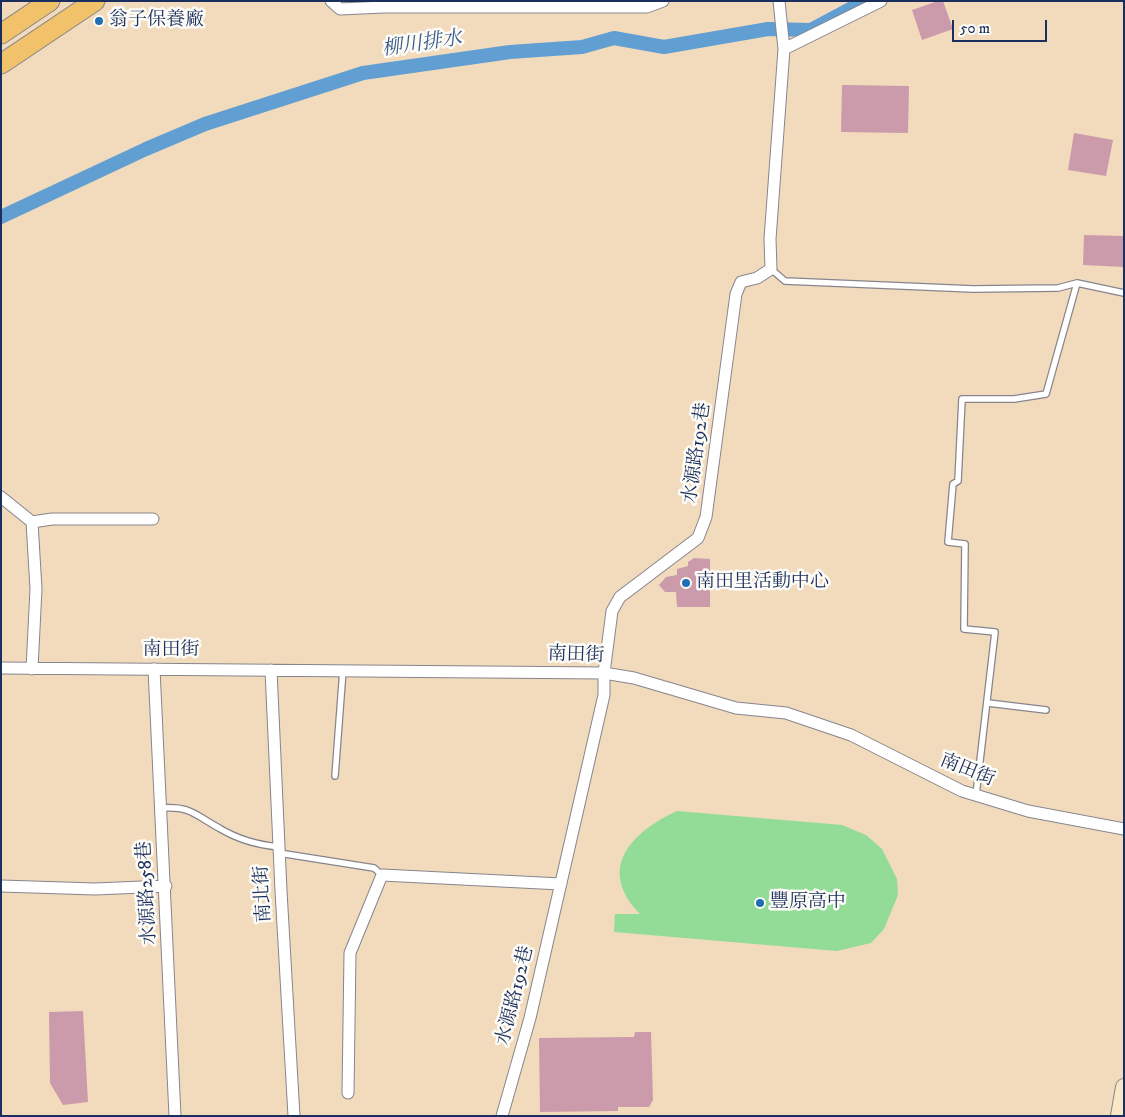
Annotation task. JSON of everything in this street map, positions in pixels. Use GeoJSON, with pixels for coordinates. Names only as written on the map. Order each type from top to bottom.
{"type":"FeatureCollection","features":[{"type":"Feature","properties":{"kind":"main road"},"geometry":{"type":"LineString","coordinates":[[1,34],[50,1]]}},
{"type":"Feature","properties":{"kind":"main road"},"geometry":{"type":"LineString","coordinates":[[1,64],[95,1]]}},
{"type":"Feature","properties":{"kind":"street"},"geometry":{"type":"LineString","coordinates":[[331,1],[340,9],[384,7],[639,7],[663,1]]}},
{"type":"Feature","properties":{"kind":"street"},"geometry":{"type":"LineString","coordinates":[[771,269],[770,239],[784,49],[779,1]]}},
{"type":"Feature","properties":{"kind":"street"},"geometry":{"type":"LineString","coordinates":[[784,49],[881,1]]}},
{"type":"Feature","properties":{"kind":"street","name":"水源路192巷"},"geometry":{"type":"LineString","coordinates":[[502,1116],[530,1018],[604,695],[604,673],[612,611],[620,597],[698,538],[706,516],[714,472],[736,294],[741,282],[757,278],[771,269]]}},
{"type":"Feature","properties":{"kind":"street"},"geometry":{"type":"LineString","coordinates":[[1,497],[32,522],[52,519],[152,519]]}},
{"type":"Feature","properties":{"kind":"street"},"geometry":{"type":"LineString","coordinates":[[32,522],[36,589],[32,668]]}},
{"type":"Feature","properties":{"kind":"street","name":"南田街"},"geometry":{"type":"LineString","coordinates":[[1,668],[604,673],[634,678],[736,708],[786,713],[851,734],[918,770],[976,795],[1028,811],[1124,828]]}},
{"type":"Feature","properties":{"kind":"street","name":"水源路258巷"},"geometry":{"type":"LineString","coordinates":[[154,668],[166,886],[175,1116]]}},
{"type":"Feature","properties":{"kind":"street","name":"南北街"},"geometry":{"type":"LineString","coordinates":[[271,670],[294,1116]]}},
{"type":"Feature","properties":{"kind":"street"},"geometry":{"type":"LineString","coordinates":[[348,1093],[350,953],[382,875],[561,884]]}},
{"type":"Feature","properties":{"kind":"street"},"geometry":{"type":"LineString","coordinates":[[1,886],[95,889],[166,886]]}},
{"type":"Feature","properties":{"kind":"street"},"geometry":{"type":"LineString","coordinates":[[1118,1116],[1124,1087]]}},
{"type":"Feature","properties":{"kind":"lane"},"geometry":{"type":"LineString","coordinates":[[771,269],[785,280],[795,281],[972,289],[1058,288],[1077,283],[1124,293]]}},
{"type":"Feature","properties":{"kind":"lane"},"geometry":{"type":"LineString","coordinates":[[976,795],[996,632],[964,629],[966,544],[948,542],[952,484],[958,481],[962,399],[1014,399],[1046,394],[1077,283]]}},
{"type":"Feature","properties":{"kind":"lane"},"geometry":{"type":"LineString","coordinates":[[335,776],[343,670]]}},
{"type":"Feature","properties":{"kind":"lane"},"geometry":{"type":"LineString","coordinates":[[988,703],[1046,710]]}},
{"type":"Feature","properties":{"kind":"lane"},"geometry":{"type":"LineString","coordinates":[[162,808],[178,807],[190,809],[233,835],[261,845],[374,868],[382,875]]}},
{"type":"Feature","properties":{"kind":"green space"},"geometry":{"type":"Polygon","coordinates":[[[677,811],[842,825],[866,835],[882,849],[897,879],[898,895],[884,929],[871,943],[837,951],[614,932],[615,914],[640,914],[627,898],[621,882],[620,867],[625,854],[633,841],[646,830],[677,811]]]}},
{"type":"Feature","properties":{"kind":"building"},"geometry":{"type":"Polygon","coordinates":[[[943,1],[953,29],[922,40],[912,10],[943,1]]]}},
{"type":"Feature","properties":{"kind":"building"},"geometry":{"type":"Polygon","coordinates":[[[842,85],[909,86],[908,133],[841,132],[842,85]]]}},
{"type":"Feature","properties":{"kind":"building"},"geometry":{"type":"Polygon","coordinates":[[[1074,133],[1113,140],[1106,176],[1068,170],[1074,133]]]}},
{"type":"Feature","properties":{"kind":"building"},"geometry":{"type":"Polygon","coordinates":[[[1084,235],[1124,236],[1124,267],[1083,265],[1084,235]]]}},
{"type":"Feature","properties":{"kind":"building","name":"南田里活動中心"},"geometry":{"type":"Polygon","coordinates":[[[694,558],[710,559],[710,607],[677,607],[676,592],[665,592],[659,585],[666,577],[677,575],[677,569],[688,566],[688,562],[694,558]]]}},
{"type":"Feature","properties":{"kind":"building"},"geometry":{"type":"Polygon","coordinates":[[[83,1011],[88,1102],[63,1105],[50,1083],[49,1012],[83,1011]]]}},
{"type":"Feature","properties":{"kind":"building"},"geometry":{"type":"Polygon","coordinates":[[[635,1032],[651,1032],[653,1100],[649,1107],[618,1107],[618,1111],[540,1112],[539,1038],[634,1037],[635,1032]]]}},
{"type":"Feature","properties":{"kind":"waterway","name":"柳川排水"},"geometry":{"type":"LineString","coordinates":[[1,217],[146,149],[205,124],[363,73],[510,52],[582,47],[614,38],[664,47],[768,29],[811,30],[865,1]]}},
{"type":"Feature","properties":{"kind":"place","name":"翁子保養廠"},"geometry":{"type":"Point","coordinates":[99,21]}},
{"type":"Feature","properties":{"kind":"place","name":"南田里活動中心"},"geometry":{"type":"Point","coordinates":[686,583]}},
{"type":"Feature","properties":{"kind":"place","name":"豐原高中"},"geometry":{"type":"Point","coordinates":[760,903]}}]}
